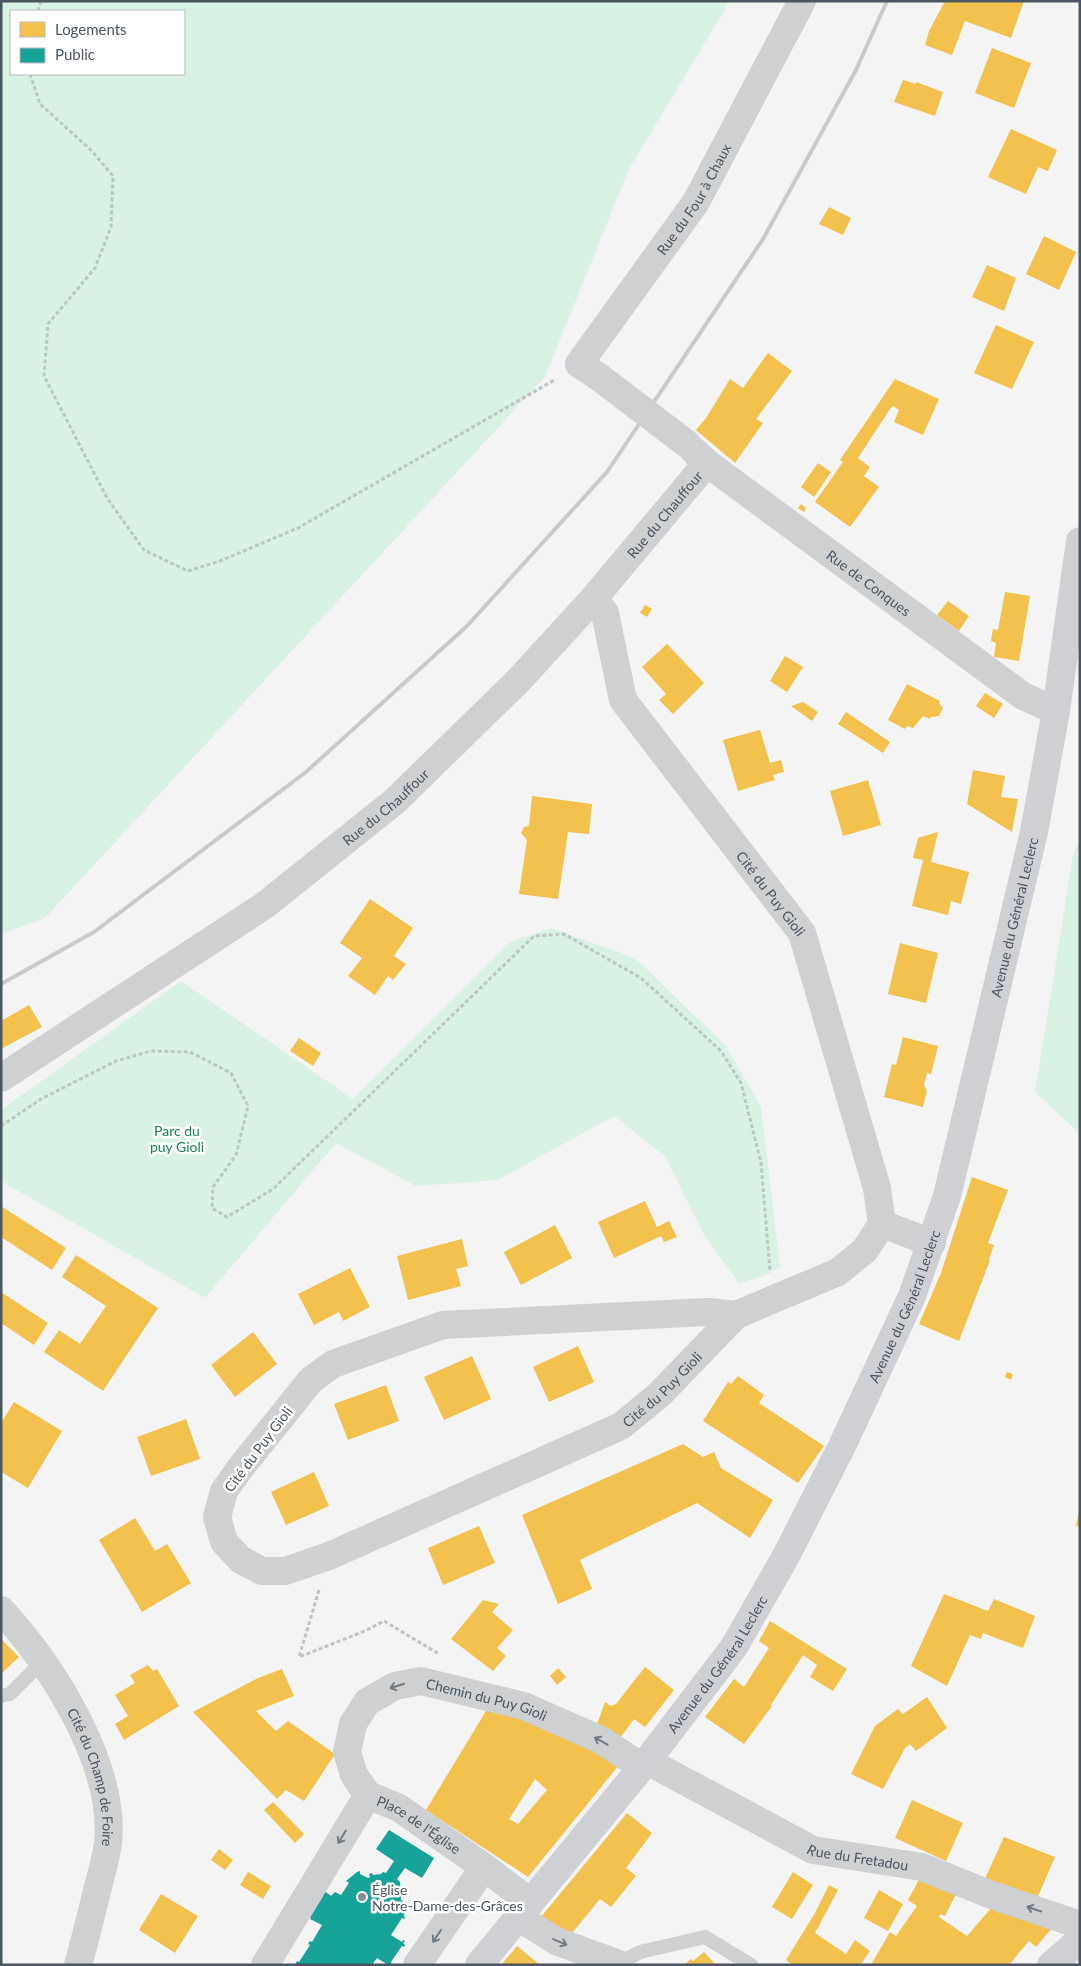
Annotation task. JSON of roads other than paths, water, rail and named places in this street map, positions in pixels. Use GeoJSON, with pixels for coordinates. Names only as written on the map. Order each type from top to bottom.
{"type":"FeatureCollection","features":[{"type":"Feature","properties":{"kind":"street","name":"Rue du Four à Chaux"},"geometry":{"type":"LineString","coordinates":[[589,371],[696,202],[802,1]]}},
{"type":"Feature","properties":{"kind":"street","name":"Rue de Conques"},"geometry":{"type":"LineString","coordinates":[[589,371],[688,444],[707,463],[1023,696],[1056,711]]}},
{"type":"Feature","properties":{"kind":"street","name":"Rue du Chauffour"},"geometry":{"type":"LineString","coordinates":[[1,1078],[265,905],[395,801],[518,680],[594,598],[707,463]]}},
{"type":"Feature","properties":{"kind":"street","name":"Avenue du Général Leclerc"},"geometry":{"type":"LineString","coordinates":[[479,1965],[644,1764],[734,1647],[786,1556],[859,1411],[912,1296],[932,1244],[947,1196],[1034,832],[1056,711],[1076,558],[1080,541]]}},
{"type":"Feature","properties":{"kind":"street","name":"Cité du Puy Gioli"},"geometry":{"type":"LineString","coordinates":[[594,598],[605,613],[623,700],[802,933],[877,1188],[882,1224],[865,1250],[838,1272],[736,1315],[660,1394],[621,1426],[329,1556],[285,1571],[262,1571],[241,1560],[224,1542],[217,1517],[224,1491],[311,1380],[333,1364],[443,1325],[708,1312],[736,1315]]}},
{"type":"Feature","properties":{"kind":"street"},"geometry":{"type":"LineString","coordinates":[[882,1224],[932,1244]]}},
{"type":"Feature","properties":{"kind":"street","name":"Cité du Champ de Foire"},"geometry":{"type":"LineString","coordinates":[[1,1610],[25,1636],[78,1719],[95,1761],[107,1807],[108,1842],[78,1965]]}},
{"type":"Feature","properties":{"kind":"street","name":"Chemin du Puy Gioli"},"geometry":{"type":"LineString","coordinates":[[368,1795],[354,1775],[347,1752],[353,1724],[367,1702],[395,1686],[421,1681],[524,1706],[601,1740],[644,1764]]}},
{"type":"Feature","properties":{"kind":"street","name":"Rue du Fretadou"},"geometry":{"type":"LineString","coordinates":[[644,1764],[813,1850],[922,1867],[989,1894],[1080,1925]]}},
{"type":"Feature","properties":{"kind":"street","name":"Place de l'Église"},"geometry":{"type":"LineString","coordinates":[[265,1965],[368,1795],[399,1808],[484,1867],[556,1942],[620,1964]]}},
{"type":"Feature","properties":{"kind":"street"},"geometry":{"type":"LineString","coordinates":[[417,1965],[484,1867]]}},
{"type":"Feature","properties":{"kind":"street"},"geometry":{"type":"LineString","coordinates":[[1051,1965],[1080,1940]]}},
{"type":"Feature","properties":{"kind":"lane"},"geometry":{"type":"LineString","coordinates":[[1,1696],[10,1694],[42,1662]]}},
{"type":"Feature","properties":{"kind":"lane"},"geometry":{"type":"LineString","coordinates":[[620,1964],[640,1952],[705,1936],[751,1965]]}},
{"type":"Feature","properties":{"kind":"railway"},"geometry":{"type":"LineString","coordinates":[[1,984],[94,932],[306,772],[467,626],[607,472],[763,239],[856,70],[887,1]]}},
{"type":"Feature","properties":{"kind":"place","name":"Église Notre-Dame-des-Grâces"},"geometry":{"type":"Point","coordinates":[362,1897]}},
{"type":"Feature","properties":{"kind":"park label","name":"Parc du puy Gioli"},"geometry":{"type":"Point","coordinates":[177,1138]}}]}
